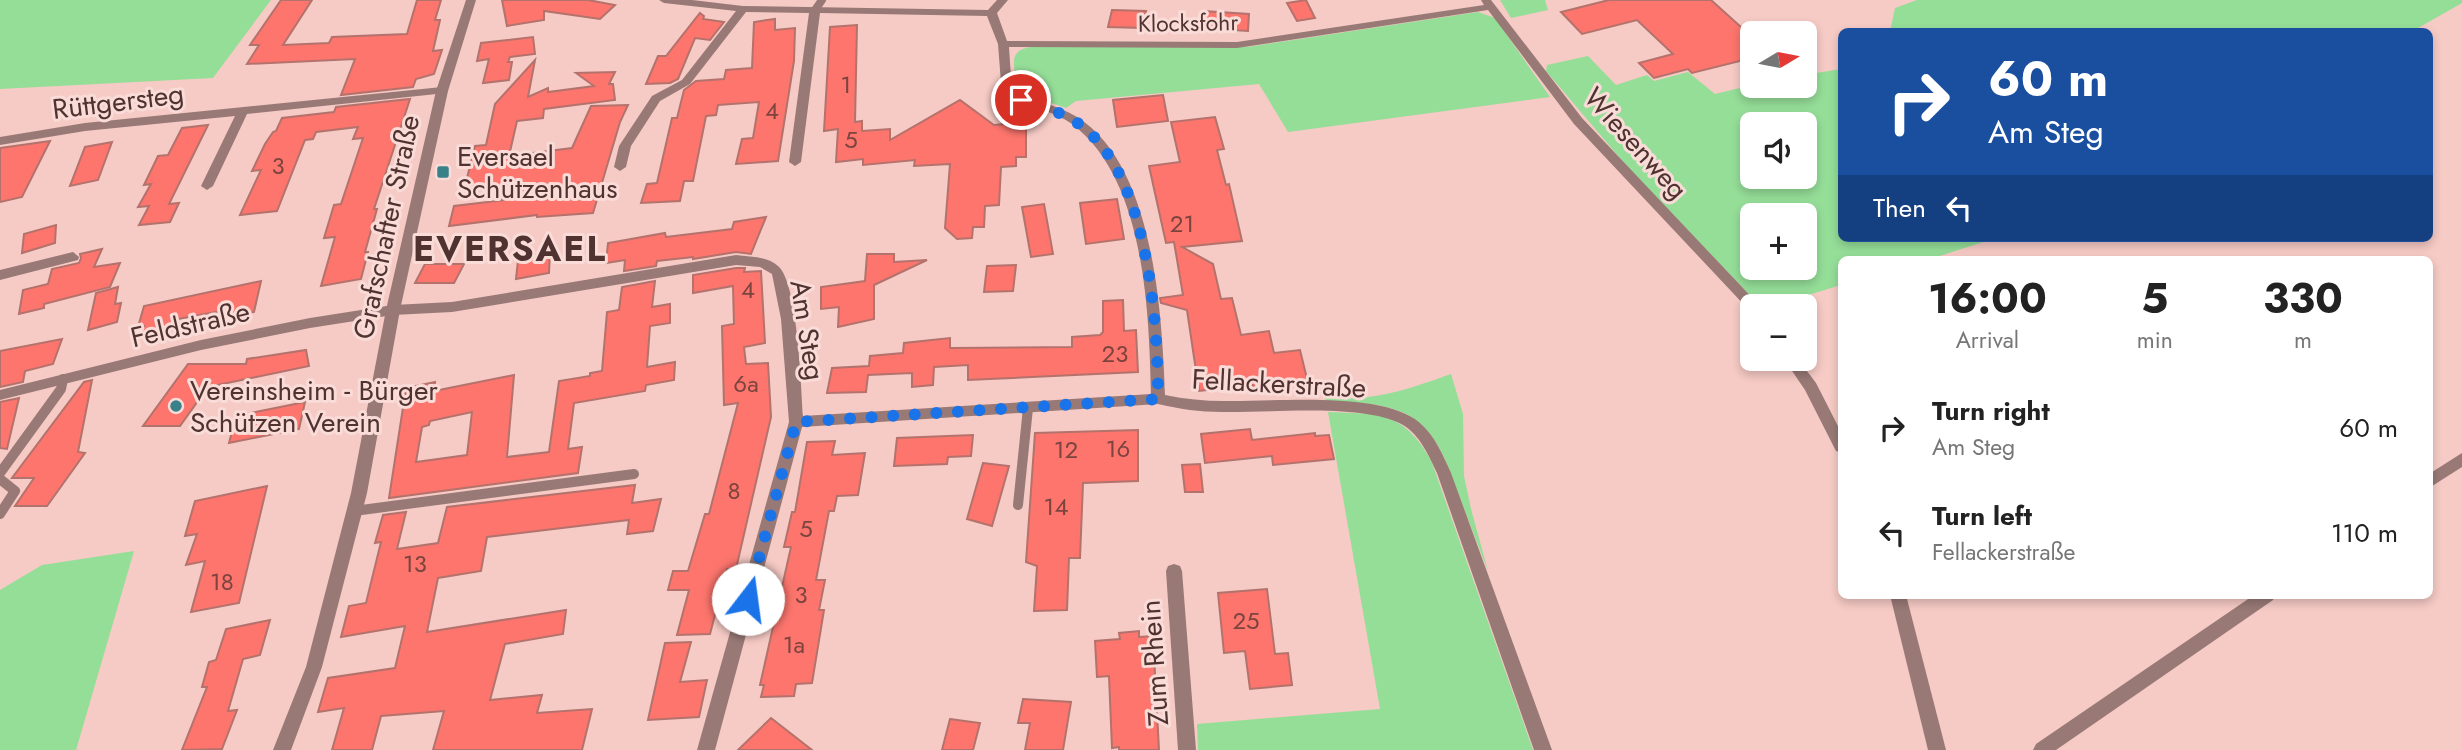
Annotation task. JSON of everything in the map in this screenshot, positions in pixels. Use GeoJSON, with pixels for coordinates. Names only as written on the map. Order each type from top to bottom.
{"type":"FeatureCollection","features":[{"type":"Feature","properties":{"kind":"street","name":"Grafschafter Straße"},"geometry":{"type":"LineString","coordinates":[[282,750],[314,667],[354,512],[393,310],[442,91],[471,0]]}},
{"type":"Feature","properties":{"kind":"street"},"geometry":{"type":"LineString","coordinates":[[664,0],[743,9],[818,5],[991,13],[1003,0]]}},
{"type":"Feature","properties":{"kind":"street","name":"Klocksfohr"},"geometry":{"type":"LineString","coordinates":[[1003,44],[1237,45],[1488,3]]}},
{"type":"Feature","properties":{"kind":"street","name":"Wiesenweg"},"geometry":{"type":"LineString","coordinates":[[1488,3],[1578,121],[1742,294]]}},
{"type":"Feature","properties":{"kind":"street"},"geometry":{"type":"LineString","coordinates":[[795,162],[818,5]]}},
{"type":"Feature","properties":{"kind":"street"},"geometry":{"type":"LineString","coordinates":[[620,167],[625,146],[656,99],[686,82],[743,9]]}},
{"type":"Feature","properties":{"kind":"street","name":"Fellackerstraße"},"geometry":{"type":"LineString","coordinates":[[991,13],[1003,44],[1006,94],[1058,113],[1086,130],[1102,145],[1132,201],[1158,348],[1158,399],[1199,406],[1356,408],[1395,414],[1410,422],[1426,437],[1444,474],[1543,750]]}},
{"type":"Feature","properties":{"kind":"street","name":"Rüttgersteg"},"geometry":{"type":"LineString","coordinates":[[0,141],[85,127],[442,91]]}},
{"type":"Feature","properties":{"kind":"street"},"geometry":{"type":"LineString","coordinates":[[207,186],[242,111]]}},
{"type":"Feature","properties":{"kind":"street"},"geometry":{"type":"LineString","coordinates":[[0,275],[73,257]]}},
{"type":"Feature","properties":{"kind":"street","name":"Am Steg"},"geometry":{"type":"LineString","coordinates":[[393,310],[452,307],[736,260],[763,262],[778,274],[785,297],[796,422],[1158,399]]}},
{"type":"Feature","properties":{"kind":"street","name":"Feldstraße"},"geometry":{"type":"LineString","coordinates":[[0,395],[201,345],[393,310]]}},
{"type":"Feature","properties":{"kind":"street"},"geometry":{"type":"LineString","coordinates":[[1799,371],[1811,387],[1838,441]]}},
{"type":"Feature","properties":{"kind":"street"},"geometry":{"type":"LineString","coordinates":[[706,750],[796,422]]}},
{"type":"Feature","properties":{"kind":"street"},"geometry":{"type":"LineString","coordinates":[[2433,479],[2462,459]]}},
{"type":"Feature","properties":{"kind":"street","name":"Zum Rhein"},"geometry":{"type":"LineString","coordinates":[[1174,571],[1187,750]]}},
{"type":"Feature","properties":{"kind":"street"},"geometry":{"type":"LineString","coordinates":[[1899,599],[1937,750]]}},
{"type":"Feature","properties":{"kind":"street"},"geometry":{"type":"LineString","coordinates":[[2042,750],[2261,599]]}},
{"type":"Feature","properties":{"kind":"lane"},"geometry":{"type":"LineString","coordinates":[[0,473],[61,389],[63,379]]}},
{"type":"Feature","properties":{"kind":"lane"},"geometry":{"type":"LineString","coordinates":[[1018,505],[1028,408]]}},
{"type":"Feature","properties":{"kind":"lane"},"geometry":{"type":"LineString","coordinates":[[354,512],[634,474]]}},
{"type":"Feature","properties":{"kind":"lane"},"geometry":{"type":"LineString","coordinates":[[0,480],[15,491],[0,514]]}},
{"type":"Feature","properties":{"kind":"green space"},"geometry":{"type":"Polygon","coordinates":[[[0,0],[271,0],[213,78],[0,89],[0,0]]]}},
{"type":"Feature","properties":{"kind":"green space"},"geometry":{"type":"Polygon","coordinates":[[[1500,0],[1545,0],[1548,10],[1511,18],[1500,0]]]}},
{"type":"Feature","properties":{"kind":"green space"},"geometry":{"type":"Polygon","coordinates":[[[1917,0],[2462,0],[2462,3],[2418,28],[1891,28],[1895,8],[1917,0]]]}},
{"type":"Feature","properties":{"kind":"green space"},"geometry":{"type":"Polygon","coordinates":[[[1478,12],[1495,18],[1550,97],[1288,132],[1259,84],[1076,101],[1066,108],[1031,95],[1024,90],[1015,76],[1015,57],[1018,52],[1031,47],[1247,47],[1478,12]]]}},
{"type":"Feature","properties":{"kind":"green space"},"geometry":{"type":"Polygon","coordinates":[[[1588,56],[1616,85],[1647,75],[1654,81],[1688,72],[1715,94],[1740,88],[1740,98],[1817,98],[1817,73],[1838,69],[1838,242],[1983,242],[1939,256],[1838,256],[1838,286],[1811,294],[1749,294],[1625,164],[1546,71],[1547,65],[1588,56]]]}},
{"type":"Feature","properties":{"kind":"green space"},"geometry":{"type":"Polygon","coordinates":[[[1451,374],[1463,414],[1464,476],[1488,571],[1444,457],[1422,425],[1395,410],[1363,404],[1326,402],[1325,397],[1374,396],[1451,374]]]}},
{"type":"Feature","properties":{"kind":"green space"},"geometry":{"type":"Polygon","coordinates":[[[1328,412],[1362,413],[1388,418],[1410,432],[1431,460],[1533,750],[1198,750],[1197,724],[1380,709],[1328,412]]]}},
{"type":"Feature","properties":{"kind":"green space"},"geometry":{"type":"Polygon","coordinates":[[[134,551],[76,750],[0,750],[0,590],[42,565],[134,551]]]}},
{"type":"Feature","properties":{"kind":"building"},"geometry":{"type":"Polygon","coordinates":[[[281,0],[312,0],[283,45],[329,43],[332,37],[407,34],[417,0],[441,0],[435,20],[440,20],[433,51],[442,50],[434,74],[416,79],[413,87],[341,95],[355,59],[247,64],[259,45],[250,45],[281,0]]]}},
{"type":"Feature","properties":{"kind":"building"},"geometry":{"type":"Polygon","coordinates":[[[502,0],[588,0],[615,5],[600,19],[544,11],[544,20],[507,26],[502,0]]]}},
{"type":"Feature","properties":{"kind":"building"},"geometry":{"type":"Polygon","coordinates":[[[1306,0],[1315,18],[1297,21],[1287,3],[1306,0]]]}},
{"type":"Feature","properties":{"kind":"building"},"geometry":{"type":"Polygon","coordinates":[[[1609,0],[1711,0],[1740,26],[1740,61],[1692,73],[1688,69],[1654,78],[1639,63],[1673,54],[1637,20],[1582,34],[1561,12],[1609,0]]]}},
{"type":"Feature","properties":{"kind":"building"},"geometry":{"type":"Polygon","coordinates":[[[1112,10],[1146,11],[1142,28],[1108,27],[1112,10]]]}},
{"type":"Feature","properties":{"kind":"building"},"geometry":{"type":"Polygon","coordinates":[[[1203,11],[1249,14],[1248,31],[1201,28],[1203,11]]]}},
{"type":"Feature","properties":{"kind":"building"},"geometry":{"type":"Polygon","coordinates":[[[700,13],[704,16],[703,19],[724,22],[710,40],[695,38],[678,79],[670,83],[646,84],[658,56],[666,56],[700,13]]]}},
{"type":"Feature","properties":{"kind":"building"},"geometry":{"type":"Polygon","coordinates":[[[775,19],[775,30],[795,28],[794,61],[778,161],[736,164],[742,139],[753,138],[759,102],[718,105],[716,115],[706,116],[693,181],[684,181],[680,201],[641,203],[647,184],[657,183],[672,118],[677,118],[684,90],[696,81],[724,79],[726,70],[752,68],[754,22],[775,19]]]}},
{"type":"Feature","properties":{"kind":"building"},"geometry":{"type":"Polygon","coordinates":[[[857,25],[855,122],[862,121],[862,131],[890,129],[890,140],[960,100],[994,125],[1015,123],[1015,127],[1026,126],[1026,157],[1016,157],[1016,166],[1001,167],[999,205],[985,206],[984,227],[973,227],[972,238],[957,239],[945,228],[950,164],[914,166],[915,160],[863,165],[863,159],[836,162],[838,129],[824,131],[830,27],[857,25]]]}},
{"type":"Feature","properties":{"kind":"building"},"geometry":{"type":"Polygon","coordinates":[[[533,37],[535,54],[510,57],[508,62],[512,62],[509,80],[483,83],[489,59],[477,61],[481,43],[533,37]]]}},
{"type":"Feature","properties":{"kind":"building"},"geometry":{"type":"Polygon","coordinates":[[[535,60],[528,97],[548,88],[548,92],[594,86],[576,73],[615,72],[609,84],[613,84],[615,100],[544,109],[543,118],[517,121],[509,156],[572,148],[591,106],[628,105],[620,122],[593,213],[537,215],[449,226],[454,206],[505,200],[466,182],[475,146],[486,145],[495,104],[535,60]]]}},
{"type":"Feature","properties":{"kind":"building"},"geometry":{"type":"Polygon","coordinates":[[[1163,95],[1168,121],[1117,127],[1113,100],[1163,95]]]}},
{"type":"Feature","properties":{"kind":"building"},"geometry":{"type":"Polygon","coordinates":[[[410,99],[374,209],[377,209],[365,252],[368,252],[361,279],[321,286],[335,237],[324,238],[334,205],[341,204],[363,138],[353,139],[358,127],[316,132],[313,139],[305,140],[277,211],[240,215],[261,170],[252,171],[282,118],[334,112],[336,107],[410,99]]]}},
{"type":"Feature","properties":{"kind":"building"},"geometry":{"type":"Polygon","coordinates":[[[1215,117],[1224,149],[1217,150],[1226,185],[1229,184],[1242,241],[1182,247],[1213,264],[1221,299],[1232,298],[1241,335],[1269,331],[1274,353],[1300,350],[1308,383],[1199,391],[1187,310],[1161,303],[1160,298],[1183,295],[1174,242],[1166,243],[1149,166],[1180,162],[1171,122],[1215,117]]]}},
{"type":"Feature","properties":{"kind":"building"},"geometry":{"type":"Polygon","coordinates":[[[208,125],[169,204],[179,203],[170,222],[139,225],[149,206],[138,207],[151,184],[144,185],[158,156],[168,155],[182,128],[208,125]]]}},
{"type":"Feature","properties":{"kind":"building"},"geometry":{"type":"Polygon","coordinates":[[[50,141],[22,197],[0,202],[0,148],[50,141]]]}},
{"type":"Feature","properties":{"kind":"building"},"geometry":{"type":"Polygon","coordinates":[[[112,142],[98,180],[70,186],[85,147],[112,142]]]}},
{"type":"Feature","properties":{"kind":"building"},"geometry":{"type":"Polygon","coordinates":[[[1117,199],[1124,239],[1086,244],[1080,203],[1117,199]]]}},
{"type":"Feature","properties":{"kind":"building"},"geometry":{"type":"Polygon","coordinates":[[[1044,204],[1053,254],[1031,257],[1022,207],[1044,204]]]}},
{"type":"Feature","properties":{"kind":"building"},"geometry":{"type":"Polygon","coordinates":[[[766,217],[751,254],[736,252],[657,261],[656,266],[624,271],[625,260],[606,263],[608,243],[665,233],[666,237],[732,229],[734,222],[766,217]]]}},
{"type":"Feature","properties":{"kind":"building"},"geometry":{"type":"Polygon","coordinates":[[[56,225],[55,243],[22,253],[24,234],[56,225]]]}},
{"type":"Feature","properties":{"kind":"building"},"geometry":{"type":"Polygon","coordinates":[[[102,249],[94,267],[120,263],[110,287],[44,304],[44,308],[19,314],[23,290],[48,284],[52,269],[79,263],[80,254],[102,249]]]}},
{"type":"Feature","properties":{"kind":"building"},"geometry":{"type":"Polygon","coordinates":[[[550,251],[549,273],[516,279],[518,260],[550,251]]]}},
{"type":"Feature","properties":{"kind":"building"},"geometry":{"type":"Polygon","coordinates":[[[867,254],[894,254],[894,262],[927,260],[874,285],[874,319],[838,327],[839,307],[821,309],[821,287],[865,281],[867,254]]]}},
{"type":"Feature","properties":{"kind":"building"},"geometry":{"type":"Polygon","coordinates":[[[425,264],[464,264],[454,283],[415,283],[425,264]]]}},
{"type":"Feature","properties":{"kind":"building"},"geometry":{"type":"Polygon","coordinates":[[[1016,265],[1013,291],[984,292],[987,266],[1016,265]]]}},
{"type":"Feature","properties":{"kind":"building"},"geometry":{"type":"Polygon","coordinates":[[[745,268],[744,272],[761,271],[765,343],[744,347],[746,364],[768,363],[771,417],[736,569],[727,569],[710,634],[677,635],[689,590],[668,590],[673,571],[688,571],[705,514],[709,514],[738,403],[724,405],[722,326],[734,324],[733,286],[693,293],[693,275],[745,268]]]}},
{"type":"Feature","properties":{"kind":"building"},"geometry":{"type":"Polygon","coordinates":[[[261,281],[254,312],[214,320],[216,312],[178,319],[176,328],[141,335],[144,326],[138,327],[144,306],[261,281]]]}},
{"type":"Feature","properties":{"kind":"building"},"geometry":{"type":"Polygon","coordinates":[[[655,281],[652,307],[670,304],[670,323],[650,326],[647,367],[675,362],[674,380],[646,385],[645,391],[574,403],[568,449],[582,447],[578,473],[389,498],[406,388],[435,382],[434,391],[514,375],[507,457],[549,452],[559,381],[590,376],[590,373],[602,371],[607,312],[619,310],[622,287],[655,281]],[[472,412],[430,421],[429,425],[422,427],[416,462],[467,455],[472,412]]]}},
{"type":"Feature","properties":{"kind":"building"},"geometry":{"type":"Polygon","coordinates":[[[118,287],[115,304],[121,303],[117,322],[88,330],[96,293],[118,287]]]}},
{"type":"Feature","properties":{"kind":"building"},"geometry":{"type":"Polygon","coordinates":[[[1123,300],[1124,331],[1136,330],[1138,372],[968,380],[968,365],[934,367],[933,385],[912,387],[912,373],[868,375],[866,392],[827,393],[832,368],[869,366],[870,356],[903,353],[904,343],[950,338],[950,348],[1072,347],[1072,337],[1100,335],[1103,332],[1103,301],[1123,300]]]}},
{"type":"Feature","properties":{"kind":"building"},"geometry":{"type":"Polygon","coordinates":[[[62,339],[53,364],[25,371],[23,382],[0,387],[0,351],[62,339]]]}},
{"type":"Feature","properties":{"kind":"building"},"geometry":{"type":"Polygon","coordinates":[[[306,350],[309,366],[208,387],[180,426],[143,426],[188,364],[246,364],[247,359],[306,350]]]}},
{"type":"Feature","properties":{"kind":"building"},"geometry":{"type":"Polygon","coordinates":[[[92,380],[78,452],[85,453],[47,506],[15,506],[34,478],[12,478],[84,382],[92,380]]]}},
{"type":"Feature","properties":{"kind":"building"},"geometry":{"type":"Polygon","coordinates":[[[19,398],[7,449],[0,448],[0,402],[19,398]]]}},
{"type":"Feature","properties":{"kind":"building"},"geometry":{"type":"Polygon","coordinates":[[[305,402],[299,429],[229,443],[236,416],[305,402]]]}},
{"type":"Feature","properties":{"kind":"building"},"geometry":{"type":"Polygon","coordinates":[[[1250,429],[1252,440],[1315,433],[1315,436],[1329,435],[1334,459],[1273,465],[1272,456],[1205,463],[1201,434],[1250,429]]]}},
{"type":"Feature","properties":{"kind":"building"},"geometry":{"type":"Polygon","coordinates":[[[1138,430],[1138,481],[1083,483],[1080,558],[1069,558],[1067,610],[1034,611],[1037,566],[1026,562],[1035,433],[1138,430]]]}},
{"type":"Feature","properties":{"kind":"building"},"geometry":{"type":"Polygon","coordinates":[[[973,435],[971,456],[948,457],[947,464],[894,466],[897,438],[973,435]]]}},
{"type":"Feature","properties":{"kind":"building"},"geometry":{"type":"Polygon","coordinates":[[[835,441],[832,455],[865,453],[858,495],[837,496],[834,511],[829,511],[816,580],[825,580],[819,610],[824,610],[812,683],[796,684],[794,696],[761,697],[764,685],[760,685],[791,547],[784,547],[792,512],[795,512],[807,442],[835,441]]]}},
{"type":"Feature","properties":{"kind":"building"},"geometry":{"type":"Polygon","coordinates":[[[983,463],[1009,466],[992,526],[967,519],[983,463]]]}},
{"type":"Feature","properties":{"kind":"building"},"geometry":{"type":"Polygon","coordinates":[[[1200,464],[1203,492],[1185,492],[1182,465],[1200,464]]]}},
{"type":"Feature","properties":{"kind":"building"},"geometry":{"type":"Polygon","coordinates":[[[635,485],[632,503],[661,499],[653,531],[627,534],[629,520],[487,537],[481,571],[438,578],[427,632],[566,610],[563,634],[505,644],[490,700],[542,695],[537,713],[592,709],[582,750],[433,750],[444,711],[381,716],[372,750],[332,750],[344,708],[318,712],[328,678],[395,668],[405,626],[341,637],[349,606],[366,603],[381,542],[375,543],[383,515],[406,512],[397,549],[438,543],[447,507],[635,485]]]}},
{"type":"Feature","properties":{"kind":"building"},"geometry":{"type":"Polygon","coordinates":[[[267,486],[239,603],[191,612],[205,561],[186,565],[197,534],[185,536],[195,501],[267,486]]]}},
{"type":"Feature","properties":{"kind":"building"},"geometry":{"type":"Polygon","coordinates":[[[1267,589],[1275,654],[1288,653],[1292,685],[1250,689],[1245,651],[1224,653],[1218,593],[1267,589]]]}},
{"type":"Feature","properties":{"kind":"building"},"geometry":{"type":"Polygon","coordinates":[[[270,620],[260,655],[243,659],[228,711],[237,710],[222,749],[182,750],[207,687],[202,687],[209,662],[216,660],[226,629],[270,620]]]}},
{"type":"Feature","properties":{"kind":"building"},"geometry":{"type":"Polygon","coordinates":[[[1139,631],[1139,637],[1153,636],[1159,750],[1119,750],[1119,747],[1112,748],[1109,676],[1097,677],[1095,641],[1120,639],[1119,633],[1139,631]]]}},
{"type":"Feature","properties":{"kind":"building"},"geometry":{"type":"Polygon","coordinates":[[[691,642],[680,682],[707,680],[699,717],[648,720],[665,643],[691,642]]]}},
{"type":"Feature","properties":{"kind":"building"},"geometry":{"type":"Polygon","coordinates":[[[1023,699],[1071,702],[1063,750],[1025,750],[1030,723],[1018,723],[1023,699]]]}},
{"type":"Feature","properties":{"kind":"building"},"geometry":{"type":"Polygon","coordinates":[[[771,718],[812,750],[738,750],[771,718]]]}},
{"type":"Feature","properties":{"kind":"building"},"geometry":{"type":"Polygon","coordinates":[[[950,719],[980,723],[973,750],[942,750],[950,719]]]}},
{"type":"Feature","properties":{"kind":"place","name":"Eversael Schützenhaus"},"geometry":{"type":"Point","coordinates":[443,172]}},
{"type":"Feature","properties":{"kind":"place","name":"Vereinsheim - Bürger Schützen Verein"},"geometry":{"type":"Point","coordinates":[176,406]}},
{"type":"Feature","properties":{"kind":"district","name":"EVERSAEL"},"geometry":{"type":"Point","coordinates":[510,249]}},
{"type":"Feature","properties":{"kind":"route"},"geometry":{"type":"LineString","coordinates":[[748,599],[796,422],[1158,399],[1158,348],[1132,201],[1114,162],[1094,137],[1076,122],[1021,100]]}}]}
